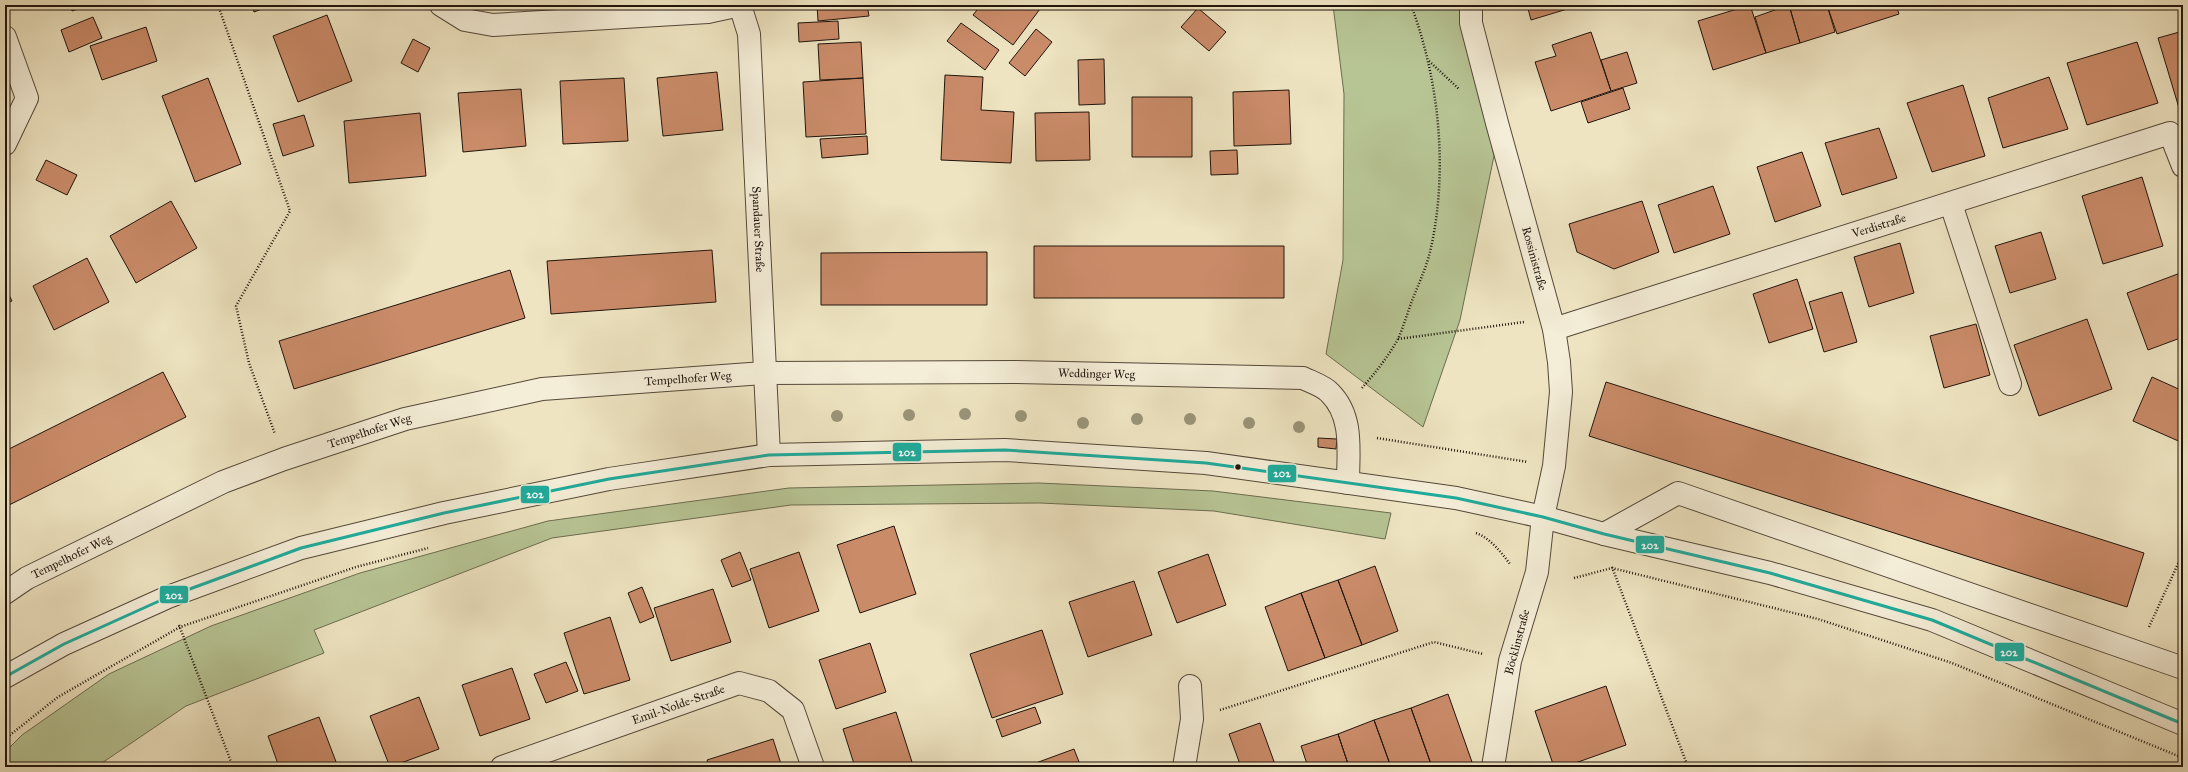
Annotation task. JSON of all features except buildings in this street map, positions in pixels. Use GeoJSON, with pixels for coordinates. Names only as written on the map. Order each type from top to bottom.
{"type":"FeatureCollection","features":[{"type":"Feature","properties":{"kind":"street"},"geometry":{"type":"LineString","coordinates":[[441,5],[465,20],[492,25],[708,12],[740,5]]}},
{"type":"Feature","properties":{"kind":"street","name":"Spandauer Straße"},"geometry":{"type":"LineString","coordinates":[[740,5],[748,34],[769,455]]}},
{"type":"Feature","properties":{"kind":"street","name":"Rossinistraße"},"geometry":{"type":"LineString","coordinates":[[1471,5],[1471,23],[1554,329],[1559,362],[1561,392],[1554,466],[1543,517]]}},
{"type":"Feature","properties":{"kind":"street"},"geometry":{"type":"LineString","coordinates":[[5,37],[27,98],[5,144]]}},
{"type":"Feature","properties":{"kind":"street","name":"Verdistraße"},"geometry":{"type":"LineString","coordinates":[[1554,329],[1951,204],[2170,133],[2183,166]]}},
{"type":"Feature","properties":{"kind":"street"},"geometry":{"type":"LineString","coordinates":[[1951,204],[2010,384]]}},
{"type":"Feature","properties":{"kind":"street","name":"Weddinger Weg"},"geometry":{"type":"LineString","coordinates":[[764,373],[1016,372],[1303,378],[1330,392],[1344,413],[1348,434],[1348,483]]}},
{"type":"Feature","properties":{"kind":"street","name":"Tempelhofer Weg"},"geometry":{"type":"LineString","coordinates":[[5,593],[27,578],[224,482],[284,459],[405,419],[542,389],[764,373]]}},
{"type":"Feature","properties":{"kind":"street"},"geometry":{"type":"LineString","coordinates":[[5,677],[64,644],[168,597],[301,548],[444,513],[609,479],[769,455],[1005,450],[1206,463],[1456,498],[1543,517],[1604,534],[1770,573],[1932,620],[2183,724]]}},
{"type":"Feature","properties":{"kind":"street"},"geometry":{"type":"LineString","coordinates":[[1604,534],[1678,493],[2183,668]]}},
{"type":"Feature","properties":{"kind":"street","name":"Böcklinstraße"},"geometry":{"type":"LineString","coordinates":[[1493,767],[1510,661],[1536,572],[1543,517]]}},
{"type":"Feature","properties":{"kind":"street","name":"Emil-Nolde-Straße"},"geometry":{"type":"LineString","coordinates":[[502,767],[739,684],[770,691],[793,710],[813,767]]}},
{"type":"Feature","properties":{"kind":"street"},"geometry":{"type":"LineString","coordinates":[[1184,767],[1192,719],[1190,686]]}},
{"type":"Feature","properties":{"kind":"path"},"geometry":{"type":"LineString","coordinates":[[218,5],[290,211],[236,306],[249,363],[284,459]]}},
{"type":"Feature","properties":{"kind":"path"},"geometry":{"type":"LineString","coordinates":[[1344,413],[1356,394],[1376,371],[1398,339],[1428,257],[1437,211],[1439,175],[1434,91],[1421,32],[1411,5]]}},
{"type":"Feature","properties":{"kind":"path"},"geometry":{"type":"LineString","coordinates":[[1398,339],[1532,321],[1554,329]]}},
{"type":"Feature","properties":{"kind":"path"},"geometry":{"type":"LineString","coordinates":[[1348,434],[1554,466]]}},
{"type":"Feature","properties":{"kind":"path"},"geometry":{"type":"LineString","coordinates":[[1474,532],[1482,535],[1498,549],[1513,568]]}},
{"type":"Feature","properties":{"kind":"path"},"geometry":{"type":"LineString","coordinates":[[1604,534],[1612,568],[1688,767]]}},
{"type":"Feature","properties":{"kind":"path"},"geometry":{"type":"LineString","coordinates":[[5,740],[58,697],[180,627],[356,567],[433,546]]}},
{"type":"Feature","properties":{"kind":"path"},"geometry":{"type":"LineString","coordinates":[[2138,652],[2183,553]]}},
{"type":"Feature","properties":{"kind":"path"},"geometry":{"type":"LineString","coordinates":[[1574,578],[1612,568],[1818,619],[1952,662],[2183,758]]}},
{"type":"Feature","properties":{"kind":"path"},"geometry":{"type":"LineString","coordinates":[[168,597],[233,767]]}},
{"type":"Feature","properties":{"kind":"path"},"geometry":{"type":"LineString","coordinates":[[1192,719],[1434,642],[1510,661]]}},
{"type":"Feature","properties":{"kind":"green space"},"geometry":{"type":"Polygon","coordinates":[[[1333,5],[1464,5],[1494,156],[1460,320],[1423,427],[1326,354],[1343,260],[1344,94],[1333,5]]]}},
{"type":"Feature","properties":{"kind":"green space"},"geometry":{"type":"Polygon","coordinates":[[[1039,483],[1213,491],[1391,513],[1385,539],[1214,511],[1040,503],[791,505],[552,538],[314,630],[324,653],[186,706],[96,767],[5,767],[5,752],[22,735],[109,674],[211,626],[360,573],[548,521],[789,488],[1039,483]]]}},
{"type":"Feature","properties":{"kind":"transit line","name":"202"},"geometry":{"type":"LineString","coordinates":[[5,677],[64,644],[168,597],[301,548],[444,513],[609,479],[769,455],[1005,450],[1206,463],[1456,498],[1543,517],[1604,534],[1770,573],[1932,620],[2183,724]]}}]}
